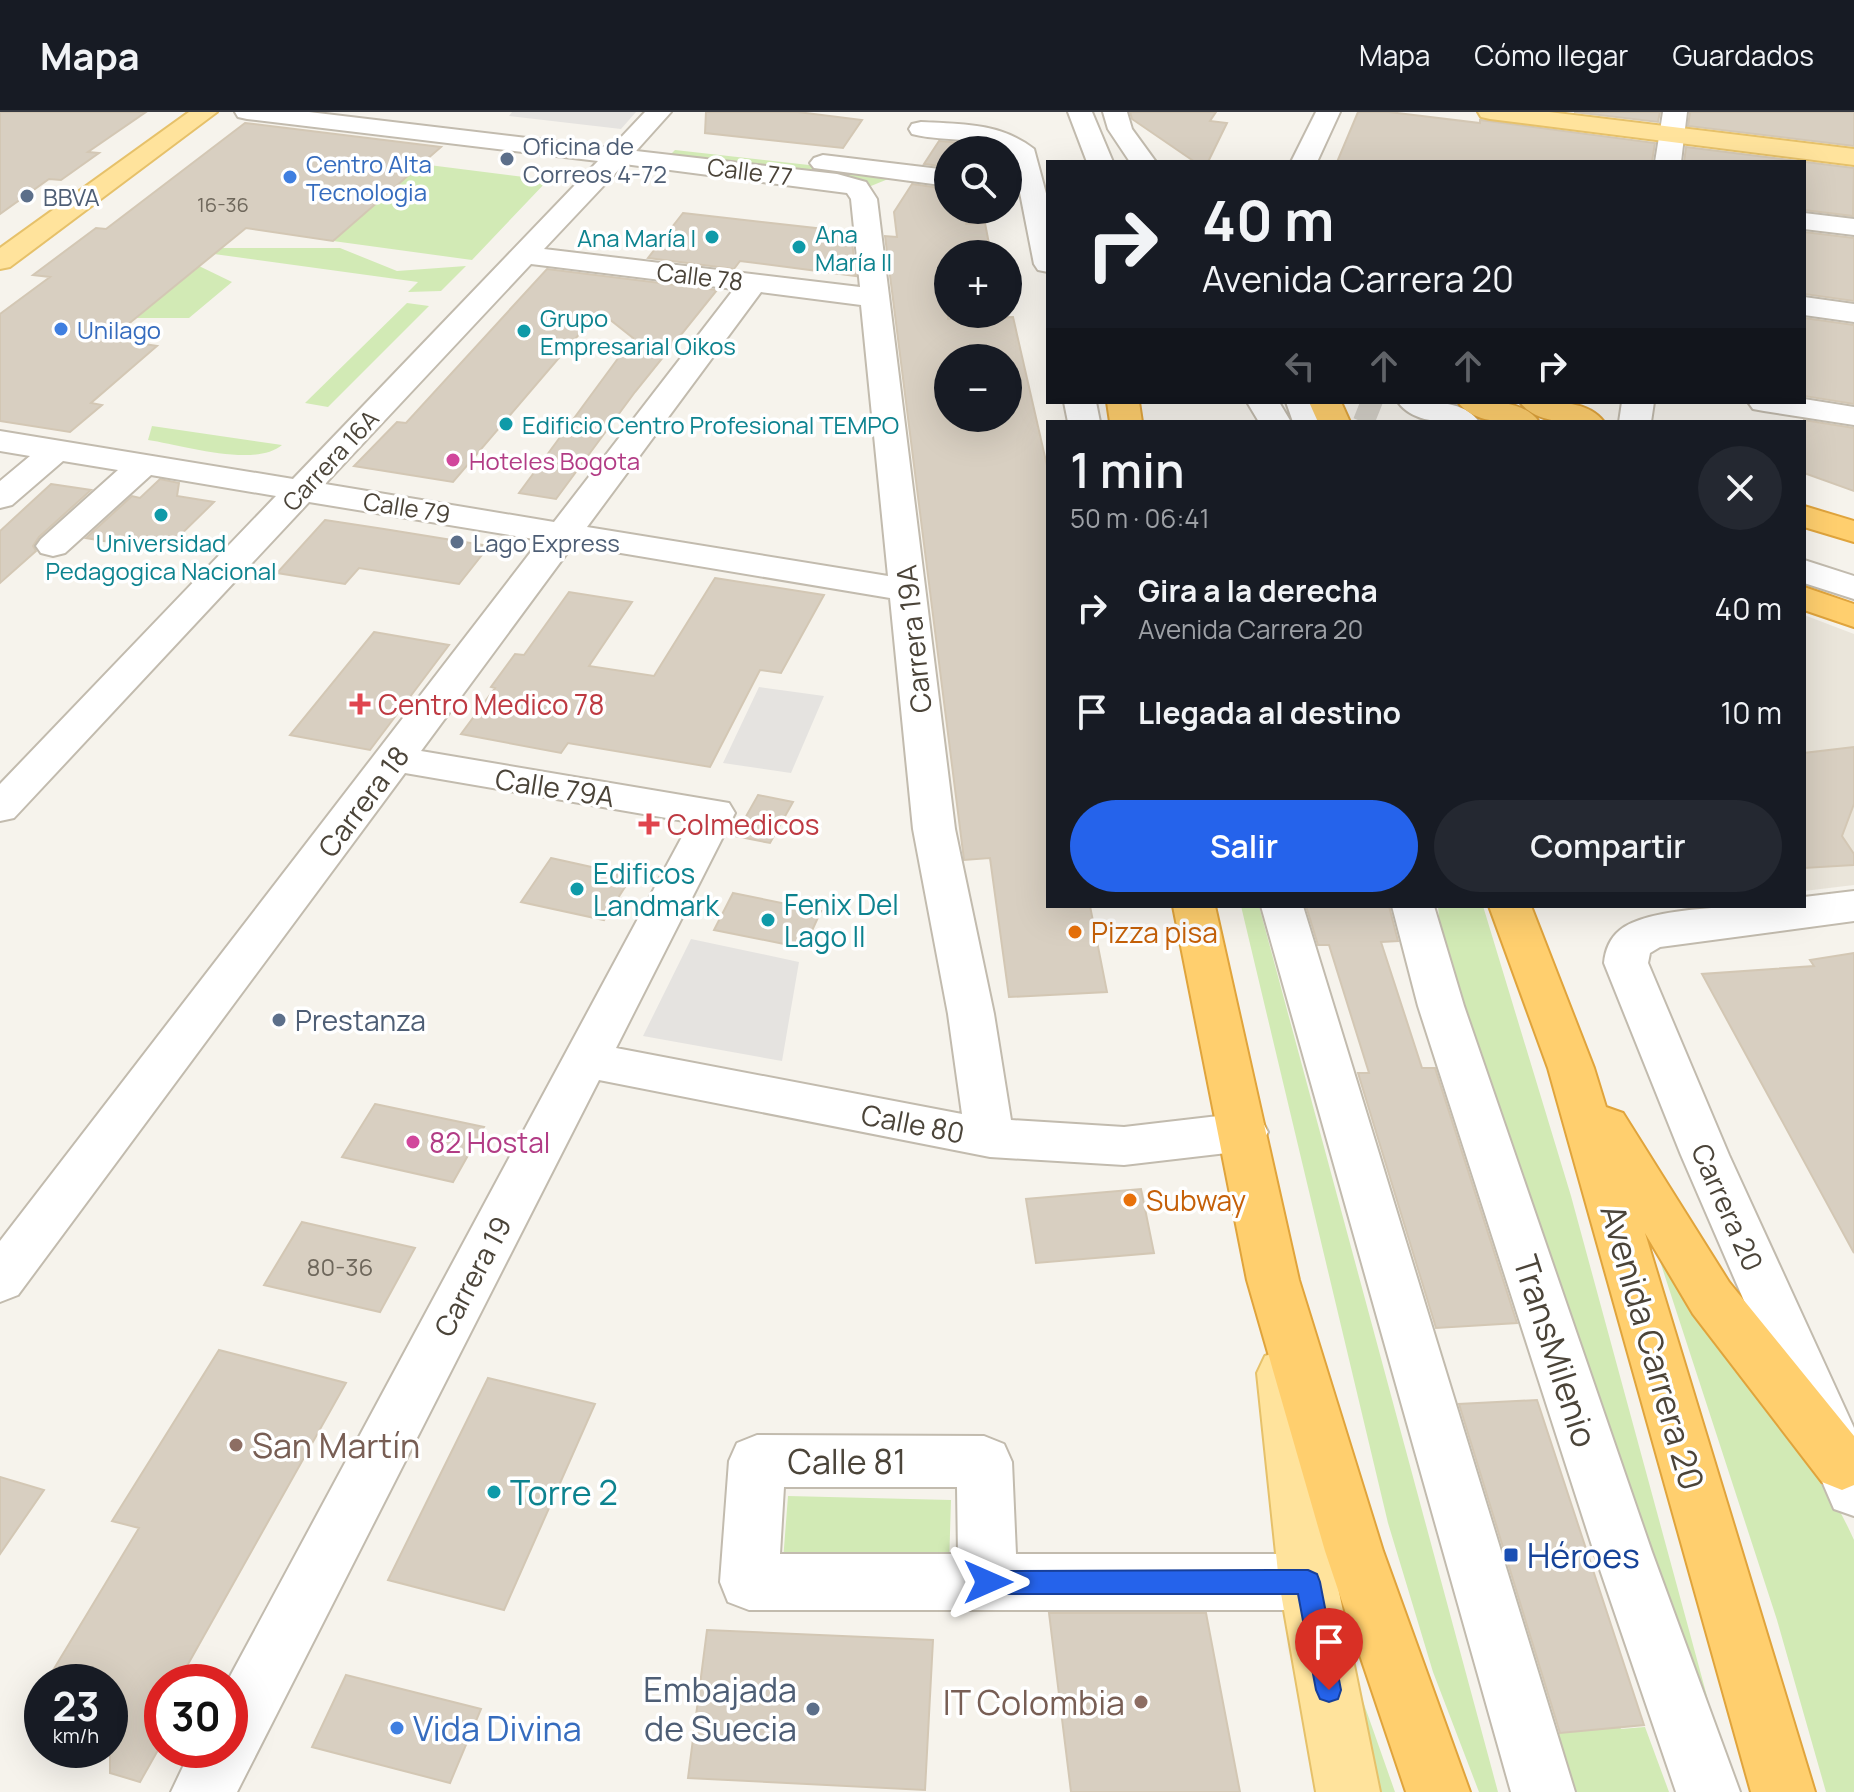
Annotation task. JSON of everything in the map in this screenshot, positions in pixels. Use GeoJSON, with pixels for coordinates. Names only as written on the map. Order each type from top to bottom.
{"type":"FeatureCollection","features":[{"type":"Feature","properties":{"kind":"highway"},"geometry":{"type":"LineString","coordinates":[[1479,404],[1518,420]]}},
{"type":"Feature","properties":{"kind":"highway"},"geometry":{"type":"LineString","coordinates":[[1541,404],[1583,420]]}},
{"type":"Feature","properties":{"kind":"highway"},"geometry":{"type":"LineString","coordinates":[[1807,575],[1854,616]]}},
{"type":"Feature","properties":{"kind":"highway"},"geometry":{"type":"LineString","coordinates":[[1194,908],[1273,1280],[1354,1551],[1438,1792]]}},
{"type":"Feature","properties":{"kind":"highway","name":"Avenida Carrera 20"},"geometry":{"type":"LineString","coordinates":[[1511,908],[1571,1068],[1783,1792]]}},
{"type":"Feature","properties":{"kind":"highway"},"geometry":{"type":"LineString","coordinates":[[1571,1068],[1674,1242],[1711,1298],[1850,1473]]}},
{"type":"Feature","properties":{"kind":"main road"},"geometry":{"type":"LineString","coordinates":[[0,261],[205,112]]}},
{"type":"Feature","properties":{"kind":"main road"},"geometry":{"type":"LineString","coordinates":[[1490,112],[1674,123],[1854,157]]}},
{"type":"Feature","properties":{"kind":"main road"},"geometry":{"type":"LineString","coordinates":[[1273,1280],[1308,1582],[1348,1792]]}},
{"type":"Feature","properties":{"kind":"street","name":"Calle 77"},"geometry":{"type":"LineString","coordinates":[[247,112],[934,177]]}},
{"type":"Feature","properties":{"kind":"street","name":"Calle 77"},"geometry":{"type":"LineString","coordinates":[[381,112],[837,182],[857,188],[864,199]]}},
{"type":"Feature","properties":{"kind":"street","name":"Carrera 16A"},"geometry":{"type":"LineString","coordinates":[[0,808],[659,112]]}},
{"type":"Feature","properties":{"kind":"street"},"geometry":{"type":"LineString","coordinates":[[1066,112],[1079,160]]}},
{"type":"Feature","properties":{"kind":"street"},"geometry":{"type":"LineString","coordinates":[[1080,112],[1099,160]]}},
{"type":"Feature","properties":{"kind":"street"},"geometry":{"type":"LineString","coordinates":[[1305,160],[1328,112]]}},
{"type":"Feature","properties":{"kind":"street"},"geometry":{"type":"LineString","coordinates":[[1119,118],[1131,160]]}},
{"type":"Feature","properties":{"kind":"street"},"geometry":{"type":"LineString","coordinates":[[1119,118],[1142,160]]}},
{"type":"Feature","properties":{"kind":"street"},"geometry":{"type":"LineString","coordinates":[[864,199],[910,174],[926,120],[988,123],[1005,136]]}},
{"type":"Feature","properties":{"kind":"street"},"geometry":{"type":"LineString","coordinates":[[1668,160],[1674,123]]}},
{"type":"Feature","properties":{"kind":"street"},"geometry":{"type":"LineString","coordinates":[[1022,151],[1025,154],[1022,170]]}},
{"type":"Feature","properties":{"kind":"street"},"geometry":{"type":"LineString","coordinates":[[1022,193],[1046,259]]}},
{"type":"Feature","properties":{"kind":"street","name":"Carrera 19A"},"geometry":{"type":"LineString","coordinates":[[864,199],[934,829],[971,1014],[990,1138]]}},
{"type":"Feature","properties":{"kind":"street"},"geometry":{"type":"LineString","coordinates":[[1806,221],[1854,227]]}},
{"type":"Feature","properties":{"kind":"street","name":"Calle 78"},"geometry":{"type":"LineString","coordinates":[[524,255],[876,298]]}},
{"type":"Feature","properties":{"kind":"street","name":"Carrera 18"},"geometry":{"type":"LineString","coordinates":[[0,1280],[753,283]]}},
{"type":"Feature","properties":{"kind":"street"},"geometry":{"type":"LineString","coordinates":[[1806,306],[1854,313]]}},
{"type":"Feature","properties":{"kind":"street"},"geometry":{"type":"LineString","coordinates":[[1777,404],[1854,416]]}},
{"type":"Feature","properties":{"kind":"street"},"geometry":{"type":"LineString","coordinates":[[1404,413],[1450,420]]}},
{"type":"Feature","properties":{"kind":"street","name":"Calle 79"},"geometry":{"type":"LineString","coordinates":[[0,441],[908,590]]}},
{"type":"Feature","properties":{"kind":"street"},"geometry":{"type":"LineString","coordinates":[[0,498],[56,450]]}},
{"type":"Feature","properties":{"kind":"street"},"geometry":{"type":"LineString","coordinates":[[53,546],[144,464]]}},
{"type":"Feature","properties":{"kind":"street"},"geometry":{"type":"LineString","coordinates":[[1807,575],[1854,563],[1818,525]]}},
{"type":"Feature","properties":{"kind":"street"},"geometry":{"type":"LineString","coordinates":[[1807,575],[1854,588]]}},
{"type":"Feature","properties":{"kind":"street","name":"Calle 79A"},"geometry":{"type":"LineString","coordinates":[[395,759],[715,813]]}},
{"type":"Feature","properties":{"kind":"street","name":"Carrera 19"},"geometry":{"type":"LineString","coordinates":[[248,1706],[715,813]]}},
{"type":"Feature","properties":{"kind":"street"},"geometry":{"type":"LineString","coordinates":[[1764,912],[1854,906]]}},
{"type":"Feature","properties":{"kind":"street"},"geometry":{"type":"LineString","coordinates":[[1283,908],[1543,1792]]}},
{"type":"Feature","properties":{"kind":"street","name":"TransMilenio"},"geometry":{"type":"LineString","coordinates":[[1414,908],[1451,1037],[1618,1537],[1708,1792]]}},
{"type":"Feature","properties":{"kind":"street","name":"Carrera 20"},"geometry":{"type":"LineString","coordinates":[[1764,912],[1653,932],[1638,938],[1627,950],[1626,963],[1850,1473]]}},
{"type":"Feature","properties":{"kind":"street","name":"Calle 80"},"geometry":{"type":"LineString","coordinates":[[585,1060],[990,1138],[1124,1146],[1244,1132]]}},
{"type":"Feature","properties":{"kind":"street"},"geometry":{"type":"LineString","coordinates":[[988,1582],[1308,1582]]}},
{"type":"Feature","properties":{"kind":"street"},"geometry":{"type":"LineString","coordinates":[[203,1792],[216,1768]]}},
{"type":"Feature","properties":{"kind":"shaded area"},"geometry":{"type":"Polygon","coordinates":[[[512,112],[636,112],[621,129],[509,116],[512,112]]]}},
{"type":"Feature","properties":{"kind":"shaded area"},"geometry":{"type":"Polygon","coordinates":[[[1806,616],[1854,634],[1854,885],[1806,891],[1806,616]]]}},
{"type":"Feature","properties":{"kind":"shaded area"},"geometry":{"type":"Polygon","coordinates":[[[759,687],[824,696],[791,773],[723,763],[759,687]]]}},
{"type":"Feature","properties":{"kind":"shaded area"},"geometry":{"type":"Polygon","coordinates":[[[691,939],[799,962],[782,1061],[643,1036],[691,939]]]}},
{"type":"Feature","properties":{"kind":"green space"},"geometry":{"type":"Polygon","coordinates":[[[675,150],[898,175],[866,188],[857,179],[845,175],[669,156],[675,150]]]}},
{"type":"Feature","properties":{"kind":"green space"},"geometry":{"type":"Polygon","coordinates":[[[421,164],[548,180],[472,260],[333,241],[421,164]]]}},
{"type":"Feature","properties":{"kind":"green space"},"geometry":{"type":"Polygon","coordinates":[[[221,248],[340,248],[397,271],[466,266],[441,291],[408,292],[418,282],[214,254],[221,248]]]}},
{"type":"Feature","properties":{"kind":"green space"},"geometry":{"type":"Polygon","coordinates":[[[199,266],[232,282],[189,318],[136,318],[199,266]]]}},
{"type":"Feature","properties":{"kind":"green space"},"geometry":{"type":"Polygon","coordinates":[[[407,303],[429,306],[328,407],[305,403],[407,303]]]}},
{"type":"Feature","properties":{"kind":"green space"},"geometry":{"type":"Polygon","coordinates":[[[152,426],[282,445],[270,452],[254,455],[218,453],[148,440],[152,426]]]}},
{"type":"Feature","properties":{"kind":"green space"},"geometry":{"type":"Polygon","coordinates":[[[1241,908],[1260,908],[1498,1792],[1479,1792],[1433,1672],[1388,1523],[1241,908]]]}},
{"type":"Feature","properties":{"kind":"green space"},"geometry":{"type":"Polygon","coordinates":[[[1438,908],[1484,908],[1571,1196],[1733,1792],[1442,951],[1438,908]]]}},
{"type":"Feature","properties":{"kind":"green space"},"geometry":{"type":"Polygon","coordinates":[[[1657,1252],[1789,1428],[1814,1465],[1854,1540],[1854,1792],[1826,1792],[1777,1620],[1657,1252]]]}},
{"type":"Feature","properties":{"kind":"green space"},"geometry":{"type":"Polygon","coordinates":[[[788,1496],[951,1500],[949,1566],[783,1561],[788,1496]]]}},
{"type":"Feature","properties":{"kind":"green space"},"geometry":{"type":"Polygon","coordinates":[[[1353,1673],[1395,1792],[1378,1792],[1353,1673]]]}},
{"type":"Feature","properties":{"kind":"green space"},"geometry":{"type":"Polygon","coordinates":[[[1613,1702],[1621,1729],[1645,1727],[1669,1792],[1571,1792],[1552,1734],[1581,1731],[1573,1705],[1613,1702]]]}},
{"type":"Feature","properties":{"kind":"building"},"geometry":{"type":"Polygon","coordinates":[[[0,112],[146,112],[88,152],[99,153],[61,180],[49,179],[0,214],[0,112]]]}},
{"type":"Feature","properties":{"kind":"building"},"geometry":{"type":"Polygon","coordinates":[[[706,112],[798,112],[862,120],[843,148],[705,133],[706,112]]]}},
{"type":"Feature","properties":{"kind":"building"},"geometry":{"type":"Polygon","coordinates":[[[1130,112],[1216,112],[1210,121],[1227,123],[1209,160],[1192,160],[1132,119],[1130,112]]]}},
{"type":"Feature","properties":{"kind":"building"},"geometry":{"type":"Polygon","coordinates":[[[1358,112],[1389,112],[1480,123],[1480,120],[1655,143],[1652,160],[1338,160],[1358,112]]]}},
{"type":"Feature","properties":{"kind":"building"},"geometry":{"type":"Polygon","coordinates":[[[1574,112],[1660,112],[1658,122],[1574,112]]]}},
{"type":"Feature","properties":{"kind":"building"},"geometry":{"type":"Polygon","coordinates":[[[1690,112],[1854,112],[1854,146],[1688,126],[1690,112]]]}},
{"type":"Feature","properties":{"kind":"building"},"geometry":{"type":"Polygon","coordinates":[[[245,123],[441,147],[333,241],[246,228],[110,339],[157,346],[91,403],[102,405],[70,432],[0,421],[0,314],[50,277],[33,275],[96,228],[106,229],[245,123]]]}},
{"type":"Feature","properties":{"kind":"building"},"geometry":{"type":"Polygon","coordinates":[[[1686,147],[1790,160],[1684,160],[1686,147]]]}},
{"type":"Feature","properties":{"kind":"building"},"geometry":{"type":"Polygon","coordinates":[[[934,149],[934,165],[924,164],[934,149]]]}},
{"type":"Feature","properties":{"kind":"building"},"geometry":{"type":"Polygon","coordinates":[[[1806,162],[1854,168],[1853,216],[1806,210],[1806,162]]]}},
{"type":"Feature","properties":{"kind":"building"},"geometry":{"type":"Polygon","coordinates":[[[912,184],[934,187],[934,224],[985,224],[988,240],[934,240],[934,328],[1016,328],[1019,344],[934,344],[934,432],[1022,432],[1022,356],[1046,461],[1046,908],[1090,908],[1107,992],[1009,997],[990,858],[964,860],[885,236],[897,237],[894,212],[912,184]]]}},
{"type":"Feature","properties":{"kind":"building"},"geometry":{"type":"Polygon","coordinates":[[[683,213],[851,232],[856,276],[740,261],[734,269],[648,258],[683,213]]]}},
{"type":"Feature","properties":{"kind":"building"},"geometry":{"type":"Polygon","coordinates":[[[1806,232],[1854,238],[1854,301],[1806,294],[1806,232]]]}},
{"type":"Feature","properties":{"kind":"building"},"geometry":{"type":"Polygon","coordinates":[[[547,269],[717,290],[635,392],[556,499],[519,493],[633,338],[599,311],[453,482],[354,466],[397,422],[406,423],[547,269]]]}},
{"type":"Feature","properties":{"kind":"building"},"geometry":{"type":"Polygon","coordinates":[[[1806,318],[1854,325],[1854,404],[1806,396],[1806,318]]]}},
{"type":"Feature","properties":{"kind":"building"},"geometry":{"type":"Polygon","coordinates":[[[1806,420],[1854,428],[1854,491],[1806,474],[1806,420]]]}},
{"type":"Feature","properties":{"kind":"building","name":"Universidad Pedagogica Nacional"},"geometry":{"type":"Polygon","coordinates":[[[160,479],[179,483],[177,496],[214,502],[164,551],[86,538],[132,496],[140,498],[160,479]]]}},
{"type":"Feature","properties":{"kind":"building"},"geometry":{"type":"Polygon","coordinates":[[[51,484],[91,490],[39,537],[33,546],[36,551],[0,583],[0,531],[51,484]]]}},
{"type":"Feature","properties":{"kind":"building"},"geometry":{"type":"Polygon","coordinates":[[[325,520],[489,546],[459,584],[359,568],[345,584],[277,573],[325,520]]]}},
{"type":"Feature","properties":{"kind":"building"},"geometry":{"type":"Polygon","coordinates":[[[715,578],[824,595],[781,673],[760,670],[710,767],[568,743],[561,753],[461,734],[495,688],[491,687],[515,654],[524,655],[569,592],[632,602],[589,666],[654,676],[715,578]]]}},
{"type":"Feature","properties":{"kind":"building","name":"Centro Medico 78"},"geometry":{"type":"Polygon","coordinates":[[[374,632],[449,645],[370,750],[290,735],[374,632]]]}},
{"type":"Feature","properties":{"kind":"building"},"geometry":{"type":"Polygon","coordinates":[[[1854,747],[1854,804],[1842,836],[1854,854],[1854,865],[1806,868],[1806,753],[1854,747]]]}},
{"type":"Feature","properties":{"kind":"building"},"geometry":{"type":"Polygon","coordinates":[[[758,795],[793,802],[770,843],[735,836],[758,795]]]}},
{"type":"Feature","properties":{"kind":"building","name":"Edificos Landmark"},"geometry":{"type":"Polygon","coordinates":[[[551,858],[632,876],[604,920],[521,902],[551,858]]]}},
{"type":"Feature","properties":{"kind":"building","name":"Fenix Del Lago II"},"geometry":{"type":"Polygon","coordinates":[[[733,893],[821,911],[804,948],[714,930],[733,893]]]}},
{"type":"Feature","properties":{"kind":"building"},"geometry":{"type":"Polygon","coordinates":[[[1307,908],[1390,908],[1398,941],[1381,942],[1422,1068],[1435,1068],[1517,1323],[1436,1328],[1358,1073],[1369,1073],[1329,945],[1318,945],[1307,908]]]}},
{"type":"Feature","properties":{"kind":"building"},"geometry":{"type":"Polygon","coordinates":[[[1854,953],[1854,1253],[1702,974],[1814,966],[1810,960],[1854,953]]]}},
{"type":"Feature","properties":{"kind":"building","name":"82 Hostal"},"geometry":{"type":"Polygon","coordinates":[[[375,1104],[484,1127],[453,1182],[342,1157],[375,1104]]]}},
{"type":"Feature","properties":{"kind":"building"},"geometry":{"type":"Polygon","coordinates":[[[1141,1189],[1154,1253],[1036,1263],[1026,1199],[1141,1189]]]}},
{"type":"Feature","properties":{"kind":"building"},"geometry":{"type":"Polygon","coordinates":[[[302,1222],[415,1248],[380,1312],[264,1285],[302,1222]]]}},
{"type":"Feature","properties":{"kind":"building","name":"San Martín"},"geometry":{"type":"Polygon","coordinates":[[[219,1350],[346,1383],[188,1664],[144,1664],[144,1768],[148,1768],[140,1782],[110,1773],[110,1768],[128,1768],[128,1664],[57,1664],[139,1528],[112,1521],[219,1350]]]}},
{"type":"Feature","properties":{"kind":"building","name":"Torre 2"},"geometry":{"type":"Polygon","coordinates":[[[488,1378],[595,1404],[504,1610],[388,1580],[488,1378]]]}},
{"type":"Feature","properties":{"kind":"building"},"geometry":{"type":"Polygon","coordinates":[[[1537,1400],[1644,1725],[1560,1733],[1459,1404],[1537,1400]]]}},
{"type":"Feature","properties":{"kind":"building"},"geometry":{"type":"Polygon","coordinates":[[[0,1477],[44,1490],[0,1554],[0,1477]]]}},
{"type":"Feature","properties":{"kind":"building","name":"IT Colombia"},"geometry":{"type":"Polygon","coordinates":[[[1049,1613],[1206,1613],[1240,1792],[1071,1792],[1049,1613]]]}},
{"type":"Feature","properties":{"kind":"building","name":"Embajada de Suecia"},"geometry":{"type":"Polygon","coordinates":[[[707,1630],[933,1640],[925,1790],[688,1778],[707,1630]]]}},
{"type":"Feature","properties":{"kind":"building","name":"Vida Divina"},"geometry":{"type":"Polygon","coordinates":[[[346,1675],[481,1709],[450,1783],[312,1747],[346,1675]]]}},
{"type":"Feature","properties":{"kind":"tunnel"},"geometry":{"type":"LineString","coordinates":[[1365,404],[1380,410]]}},
{"type":"Feature","properties":{"kind":"place","name":"Oficina de Correos 4-72"},"geometry":{"type":"Point","coordinates":[507,159]}},
{"type":"Feature","properties":{"kind":"place","name":"Centro Alta Tecnologia"},"geometry":{"type":"Point","coordinates":[290,177]}},
{"type":"Feature","properties":{"kind":"place","name":"BBVA"},"geometry":{"type":"Point","coordinates":[27,196]}},
{"type":"Feature","properties":{"kind":"place","name":"Ana María I"},"geometry":{"type":"Point","coordinates":[712,237]}},
{"type":"Feature","properties":{"kind":"place","name":"Ana María II"},"geometry":{"type":"Point","coordinates":[799,247]}},
{"type":"Feature","properties":{"kind":"place","name":"Unilago"},"geometry":{"type":"Point","coordinates":[61,329]}},
{"type":"Feature","properties":{"kind":"place","name":"Grupo Empresarial Oikos"},"geometry":{"type":"Point","coordinates":[524,331]}},
{"type":"Feature","properties":{"kind":"place","name":"Edificio Centro Profesional TEMPO"},"geometry":{"type":"Point","coordinates":[506,424]}},
{"type":"Feature","properties":{"kind":"place","name":"Hoteles Bogota"},"geometry":{"type":"Point","coordinates":[453,460]}},
{"type":"Feature","properties":{"kind":"place","name":"Universidad Pedagogica Nacional"},"geometry":{"type":"Point","coordinates":[161,515]}},
{"type":"Feature","properties":{"kind":"place","name":"Lago Express"},"geometry":{"type":"Point","coordinates":[457,542]}},
{"type":"Feature","properties":{"kind":"place","name":"Centro Medico 78"},"geometry":{"type":"Point","coordinates":[360,704]}},
{"type":"Feature","properties":{"kind":"place","name":"Colmedicos"},"geometry":{"type":"Point","coordinates":[649,824]}},
{"type":"Feature","properties":{"kind":"place","name":"Edificos Landmark"},"geometry":{"type":"Point","coordinates":[577,889]}},
{"type":"Feature","properties":{"kind":"place","name":"Fenix Del Lago II"},"geometry":{"type":"Point","coordinates":[768,920]}},
{"type":"Feature","properties":{"kind":"place","name":"Pizza pisa"},"geometry":{"type":"Point","coordinates":[1075,932]}},
{"type":"Feature","properties":{"kind":"place","name":"Prestanza"},"geometry":{"type":"Point","coordinates":[279,1020]}},
{"type":"Feature","properties":{"kind":"place","name":"82 Hostal"},"geometry":{"type":"Point","coordinates":[413,1142]}},
{"type":"Feature","properties":{"kind":"place","name":"Subway"},"geometry":{"type":"Point","coordinates":[1130,1200]}},
{"type":"Feature","properties":{"kind":"place","name":"San Martín"},"geometry":{"type":"Point","coordinates":[236,1445]}},
{"type":"Feature","properties":{"kind":"place","name":"Torre 2"},"geometry":{"type":"Point","coordinates":[494,1492]}},
{"type":"Feature","properties":{"kind":"place","name":"Héroes"},"geometry":{"type":"Point","coordinates":[1511,1555]}},
{"type":"Feature","properties":{"kind":"place","name":"IT Colombia"},"geometry":{"type":"Point","coordinates":[1141,1702]}},
{"type":"Feature","properties":{"kind":"place","name":"Embajada de Suecia"},"geometry":{"type":"Point","coordinates":[813,1709]}},
{"type":"Feature","properties":{"kind":"place","name":"Vida Divina"},"geometry":{"type":"Point","coordinates":[397,1728]}},
{"type":"Feature","properties":{"kind":"route"},"geometry":{"type":"LineString","coordinates":[[988,1582],[1308,1582],[1329,1690]]}}]}
